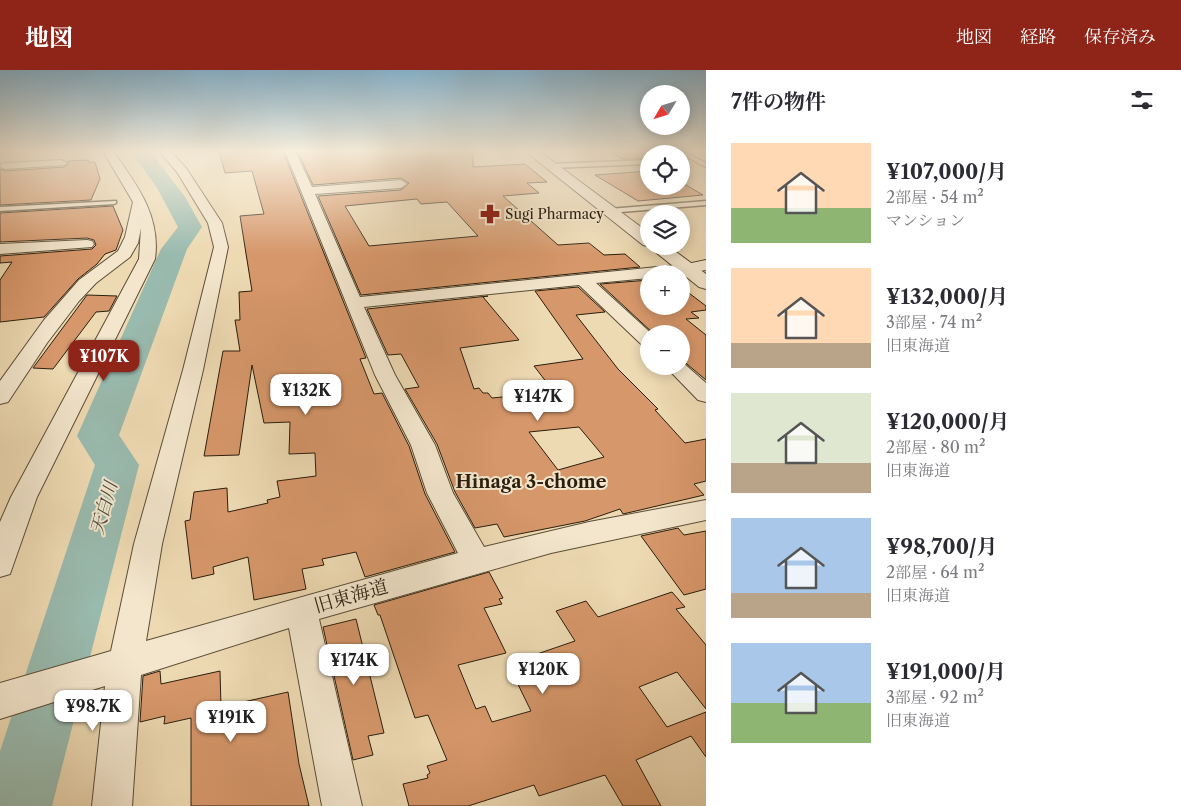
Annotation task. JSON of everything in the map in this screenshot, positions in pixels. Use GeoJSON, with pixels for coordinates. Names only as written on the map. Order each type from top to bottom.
{"type":"FeatureCollection","features":[{"type":"Feature","properties":{"kind":"street"},"geometry":{"type":"LineString","coordinates":[[0,398],[33,348],[86,283],[123,255],[134,231],[139,203],[139,198],[131,185]]}},
{"type":"Feature","properties":{"kind":"street"},"geometry":{"type":"LineString","coordinates":[[112,806],[116,666],[193,370],[221,247],[215,223],[192,185]]}},
{"type":"Feature","properties":{"kind":"street"},"geometry":{"type":"LineString","coordinates":[[305,185],[385,375],[423,445],[440,493],[477,561]]}},
{"type":"Feature","properties":{"kind":"street"},"geometry":{"type":"LineString","coordinates":[[310,197],[392,185]]}},
{"type":"Feature","properties":{"kind":"street"},"geometry":{"type":"LineString","coordinates":[[576,185],[640,233]]}},
{"type":"Feature","properties":{"kind":"street"},"geometry":{"type":"LineString","coordinates":[[310,197],[376,198]]}},
{"type":"Feature","properties":{"kind":"street"},"geometry":{"type":"LineString","coordinates":[[0,565],[7,538],[39,466],[148,259],[151,241],[149,224],[139,203]]}},
{"type":"Feature","properties":{"kind":"street"},"geometry":{"type":"LineString","coordinates":[[0,249],[87,244]]}},
{"type":"Feature","properties":{"kind":"street"},"geometry":{"type":"LineString","coordinates":[[668,255],[682,265]]}},
{"type":"Feature","properties":{"kind":"street"},"geometry":{"type":"LineString","coordinates":[[690,268],[706,265]]}},
{"type":"Feature","properties":{"kind":"street"},"geometry":{"type":"LineString","coordinates":[[690,271],[706,283]]}},
{"type":"Feature","properties":{"kind":"street"},"geometry":{"type":"LineString","coordinates":[[354,303],[640,273]]}},
{"type":"Feature","properties":{"kind":"street"},"geometry":{"type":"LineString","coordinates":[[582,279],[640,333]]}},
{"type":"Feature","properties":{"kind":"street"},"geometry":{"type":"LineString","coordinates":[[685,375],[706,395]]}},
{"type":"Feature","properties":{"kind":"street","name":"旧東海道"},"geometry":{"type":"LineString","coordinates":[[0,701],[301,610],[477,561],[552,541],[706,510]]}},
{"type":"Feature","properties":{"kind":"street"},"geometry":{"type":"LineString","coordinates":[[301,610],[342,806]]}},
{"type":"Feature","properties":{"kind":"lane"},"geometry":{"type":"LineString","coordinates":[[0,208],[114,202]]}},
{"type":"Feature","properties":{"kind":"lane"},"geometry":{"type":"LineString","coordinates":[[609,211],[706,203]]}},
{"type":"Feature","properties":{"kind":"building"},"geometry":{"type":"Polygon","coordinates":[[[0,185],[97,185],[91,200],[0,205],[0,185]]]}},
{"type":"Feature","properties":{"kind":"building"},"geometry":{"type":"Polygon","coordinates":[[[256,185],[297,185],[366,358],[360,359],[374,394],[382,393],[409,446],[425,494],[455,552],[365,577],[356,552],[322,559],[324,565],[302,569],[306,589],[254,600],[248,557],[213,567],[214,574],[192,579],[185,521],[190,520],[194,492],[227,488],[228,512],[268,503],[267,500],[280,497],[277,481],[316,476],[315,453],[289,454],[290,422],[264,423],[252,365],[239,455],[204,456],[223,351],[240,351],[235,320],[240,320],[239,292],[252,291],[240,216],[264,214],[256,185]]]}},
{"type":"Feature","properties":{"kind":"building"},"geometry":{"type":"Polygon","coordinates":[[[406,185],[530,185],[539,193],[503,196],[558,245],[589,243],[604,255],[625,254],[640,267],[361,295],[318,196],[401,190],[406,185]],[[417,199],[345,206],[369,246],[478,236],[447,202],[421,204],[417,199]]]}},
{"type":"Feature","properties":{"kind":"building"},"geometry":{"type":"Polygon","coordinates":[[[612,185],[640,185],[640,195],[690,195],[690,187],[703,195],[638,201],[612,185]]]}},
{"type":"Feature","properties":{"kind":"building"},"geometry":{"type":"Polygon","coordinates":[[[113,206],[123,230],[116,250],[105,254],[97,264],[78,279],[44,317],[0,322],[0,280],[12,262],[0,263],[0,256],[92,249],[96,245],[94,240],[87,238],[0,242],[0,213],[113,206]]]}},
{"type":"Feature","properties":{"kind":"building"},"geometry":{"type":"Polygon","coordinates":[[[640,281],[640,315],[690,315],[690,294],[706,306],[706,310],[691,312],[699,318],[686,319],[706,335],[706,380],[690,367],[690,325],[644,325],[600,284],[640,281]]]}},
{"type":"Feature","properties":{"kind":"building"},"geometry":{"type":"Polygon","coordinates":[[[578,287],[605,312],[576,315],[618,369],[658,409],[655,410],[685,443],[706,439],[706,481],[694,484],[704,495],[623,514],[620,509],[585,521],[504,537],[497,524],[475,528],[455,492],[437,444],[405,389],[419,387],[401,354],[388,355],[367,309],[488,296],[483,297],[519,340],[460,348],[474,389],[479,388],[483,393],[488,393],[492,398],[554,392],[534,366],[583,359],[535,291],[578,287]],[[579,427],[529,432],[558,470],[604,457],[579,427]]]}},
{"type":"Feature","properties":{"kind":"building"},"geometry":{"type":"Polygon","coordinates":[[[87,295],[117,296],[109,311],[96,312],[53,369],[33,368],[87,295]]]}},
{"type":"Feature","properties":{"kind":"building"},"geometry":{"type":"Polygon","coordinates":[[[678,528],[684,535],[706,531],[706,589],[684,595],[641,536],[678,528]]]}},
{"type":"Feature","properties":{"kind":"building"},"geometry":{"type":"Polygon","coordinates":[[[489,572],[503,598],[499,599],[502,604],[484,608],[506,653],[458,665],[476,709],[485,706],[492,722],[531,711],[508,664],[575,641],[556,611],[586,601],[598,617],[672,592],[685,607],[676,609],[706,645],[706,709],[677,672],[639,687],[667,727],[706,712],[706,757],[691,736],[636,760],[661,806],[623,806],[605,775],[539,796],[534,785],[468,806],[409,806],[403,784],[428,778],[427,775],[430,773],[427,766],[447,760],[428,715],[415,718],[380,615],[378,615],[374,605],[489,572]]]}},
{"type":"Feature","properties":{"kind":"building"},"geometry":{"type":"Polygon","coordinates":[[[356,619],[384,733],[368,736],[373,755],[353,760],[323,627],[356,619]]]}},
{"type":"Feature","properties":{"kind":"building"},"geometry":{"type":"Polygon","coordinates":[[[160,671],[161,684],[220,671],[221,707],[288,692],[299,764],[309,806],[191,806],[191,718],[164,724],[165,716],[140,722],[143,676],[160,671]]]}},
{"type":"Feature","properties":{"kind":"waterway","name":"天白川"},"geometry":{"type":"LineString","coordinates":[[17,806],[117,465],[98,436],[174,249],[190,227],[166,185]]}},
{"type":"Feature","properties":{"kind":"place","name":"Sugi Pharmacy"},"geometry":{"type":"Point","coordinates":[490,214]}},
{"type":"Feature","properties":{"kind":"district","name":"Hinaga 3-chome"},"geometry":{"type":"Point","coordinates":[531,482]}}]}
